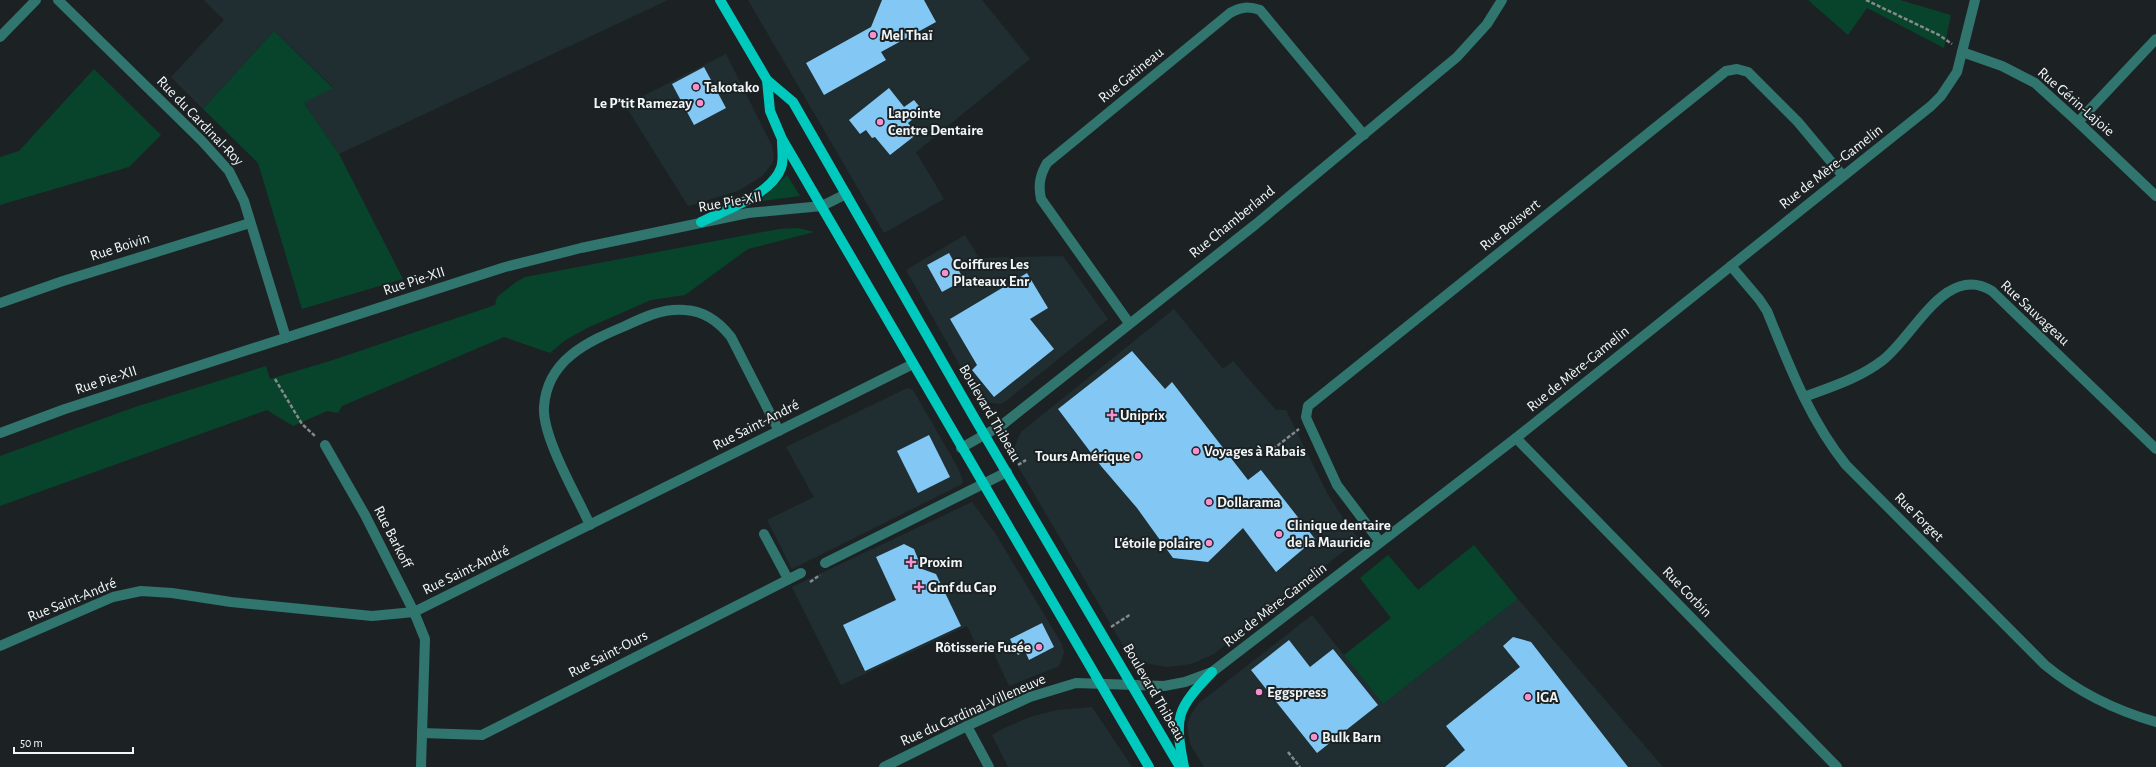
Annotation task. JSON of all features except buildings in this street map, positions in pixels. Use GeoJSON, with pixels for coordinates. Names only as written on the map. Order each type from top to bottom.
{"type":"FeatureCollection","features":[{"type":"Feature","properties":{"kind":"main road","name":"Boulevard Thibeau"},"geometry":{"type":"LineString","coordinates":[[720,0],[767,80],[793,102],[985,435],[1180,767]]}},
{"type":"Feature","properties":{"kind":"main road","name":"Boulevard Thibeau"},"geometry":{"type":"LineString","coordinates":[[767,80],[770,111],[782,139],[1149,767]]}},
{"type":"Feature","properties":{"kind":"main road"},"geometry":{"type":"LineString","coordinates":[[701,222],[754,196],[769,185],[782,166],[782,139]]}},
{"type":"Feature","properties":{"kind":"main road"},"geometry":{"type":"LineString","coordinates":[[1184,767],[1178,736],[1179,716],[1190,696],[1212,672]]}},
{"type":"Feature","properties":{"kind":"street"},"geometry":{"type":"LineString","coordinates":[[0,37],[36,0]]}},
{"type":"Feature","properties":{"kind":"street","name":"Rue du Cardinal-Roy"},"geometry":{"type":"LineString","coordinates":[[58,0],[220,160],[236,182],[286,338]]}},
{"type":"Feature","properties":{"kind":"street","name":"Rue Chamberland"},"geometry":{"type":"LineString","coordinates":[[962,448],[1002,425],[1256,224],[1364,135],[1467,48],[1487,24],[1502,0]]}},
{"type":"Feature","properties":{"kind":"street","name":"Rue de Mère-Gamelin"},"geometry":{"type":"LineString","coordinates":[[1132,685],[1156,686],[1178,684],[1212,672],[1516,438],[1861,163],[1941,96],[1957,72],[1975,0]]}},
{"type":"Feature","properties":{"kind":"street","name":"Rue Gatineau"},"geometry":{"type":"LineString","coordinates":[[1129,323],[1041,199],[1039,190],[1042,171],[1047,163],[1230,13],[1240,8],[1251,7],[1260,10],[1364,135]]}},
{"type":"Feature","properties":{"kind":"street"},"geometry":{"type":"LineString","coordinates":[[2078,122],[2156,38]]}},
{"type":"Feature","properties":{"kind":"street","name":"Rue Gérin-Lajoie"},"geometry":{"type":"LineString","coordinates":[[1962,52],[2002,66],[2035,83],[2156,196]]}},
{"type":"Feature","properties":{"kind":"street","name":"Rue Boisvert"},"geometry":{"type":"LineString","coordinates":[[1308,422],[1306,411],[1312,401],[1726,71],[1737,69],[1748,72],[1798,122],[1843,176]]}},
{"type":"Feature","properties":{"kind":"street","name":"Rue Pie-XII"},"geometry":{"type":"LineString","coordinates":[[0,433],[65,409],[505,267],[582,248],[748,212],[822,206],[846,194]]}},
{"type":"Feature","properties":{"kind":"street","name":"Rue Boivin"},"geometry":{"type":"LineString","coordinates":[[0,303],[63,280],[250,223]]}},
{"type":"Feature","properties":{"kind":"street","name":"Rue Forget"},"geometry":{"type":"LineString","coordinates":[[1731,266],[1759,299],[1767,311],[1804,397],[1830,445],[1846,465],[2045,665],[2074,687],[2102,703],[2133,716],[2156,722]]}},
{"type":"Feature","properties":{"kind":"street","name":"Rue Sauvageau"},"geometry":{"type":"LineString","coordinates":[[1804,397],[1847,381],[1866,372],[1884,359],[1945,293],[1964,284],[1975,283],[1992,291],[2156,449]]}},
{"type":"Feature","properties":{"kind":"street"},"geometry":{"type":"LineString","coordinates":[[590,525],[550,440],[544,416],[548,387],[556,371],[574,352],[589,342],[653,314],[665,311],[686,310],[708,316],[731,337],[779,431]]}},
{"type":"Feature","properties":{"kind":"street","name":"Rue Saint-André"},"geometry":{"type":"LineString","coordinates":[[0,646],[113,597],[141,591],[172,593],[231,602],[372,616],[414,612],[913,364]]}},
{"type":"Feature","properties":{"kind":"street"},"geometry":{"type":"LineString","coordinates":[[1308,422],[1337,484],[1380,542]]}},
{"type":"Feature","properties":{"kind":"street","name":"Rue Corbin"},"geometry":{"type":"LineString","coordinates":[[1516,438],[1837,767]]}},
{"type":"Feature","properties":{"kind":"street","name":"Rue Barkoff"},"geometry":{"type":"LineString","coordinates":[[325,446],[365,515],[414,612],[425,639],[421,767]]}},
{"type":"Feature","properties":{"kind":"street"},"geometry":{"type":"LineString","coordinates":[[824,563],[1007,472]]}},
{"type":"Feature","properties":{"kind":"street"},"geometry":{"type":"LineString","coordinates":[[764,534],[788,579]]}},
{"type":"Feature","properties":{"kind":"street","name":"Rue Saint-Ours"},"geometry":{"type":"LineString","coordinates":[[422,733],[482,735],[801,573]]}},
{"type":"Feature","properties":{"kind":"street","name":"Rue du Cardinal-Villeneuve"},"geometry":{"type":"LineString","coordinates":[[884,767],[1030,697],[1076,683],[1132,685]]}},
{"type":"Feature","properties":{"kind":"street"},"geometry":{"type":"LineString","coordinates":[[967,726],[988,767]]}},
{"type":"Feature","properties":{"kind":"path"},"geometry":{"type":"LineString","coordinates":[[1866,0],[1939,35],[1962,52]]}},
{"type":"Feature","properties":{"kind":"path"},"geometry":{"type":"LineString","coordinates":[[275,378],[302,424],[325,446]]}},
{"type":"Feature","properties":{"kind":"path"},"geometry":{"type":"LineString","coordinates":[[1268,453],[1308,422]]}},
{"type":"Feature","properties":{"kind":"path"},"geometry":{"type":"LineString","coordinates":[[1018,465],[1026,460]]}},
{"type":"Feature","properties":{"kind":"path"},"geometry":{"type":"LineString","coordinates":[[1102,633],[1131,614]]}},
{"type":"Feature","properties":{"kind":"path"},"geometry":{"type":"LineString","coordinates":[[1288,752],[1300,767]]}},
{"type":"Feature","properties":{"kind":"shaded area"},"geometry":{"type":"Polygon","coordinates":[[[204,0],[668,0],[339,154],[304,103],[333,87],[274,31],[203,109],[171,77],[224,20],[204,0]]]}},
{"type":"Feature","properties":{"kind":"shaded area"},"geometry":{"type":"Polygon","coordinates":[[[748,0],[982,0],[1030,59],[916,152],[944,199],[884,233],[748,0]]]}},
{"type":"Feature","properties":{"kind":"shaded area"},"geometry":{"type":"Polygon","coordinates":[[[726,54],[772,146],[774,158],[772,164],[762,176],[738,191],[688,206],[625,105],[726,54]]]}},
{"type":"Feature","properties":{"kind":"shaded area"},"geometry":{"type":"Polygon","coordinates":[[[965,235],[979,258],[1063,256],[1108,319],[1006,401],[1000,404],[985,402],[975,392],[906,270],[965,235]]]}},
{"type":"Feature","properties":{"kind":"shaded area"},"geometry":{"type":"Polygon","coordinates":[[[1174,309],[1223,369],[1233,361],[1276,410],[1286,410],[1327,493],[1359,539],[1214,654],[1191,664],[1167,667],[1145,663],[1135,659],[1127,652],[1019,468],[1014,449],[1022,431],[1174,309]]]}},
{"type":"Feature","properties":{"kind":"shaded area"},"geometry":{"type":"Polygon","coordinates":[[[907,388],[913,390],[958,468],[963,481],[962,484],[792,569],[767,520],[814,497],[786,447],[907,388]]]}},
{"type":"Feature","properties":{"kind":"shaded area"},"geometry":{"type":"Polygon","coordinates":[[[972,502],[995,533],[1062,644],[1064,653],[1059,666],[1009,686],[990,645],[979,650],[967,626],[841,685],[792,587],[972,502]]]}},
{"type":"Feature","properties":{"kind":"shaded area"},"geometry":{"type":"Polygon","coordinates":[[[1518,599],[1663,767],[1204,767],[1190,744],[1187,725],[1191,714],[1199,703],[1312,615],[1383,704],[1518,599]]]}},
{"type":"Feature","properties":{"kind":"shaded area"},"geometry":{"type":"Polygon","coordinates":[[[1092,707],[1132,767],[1008,767],[992,735],[1030,717],[1057,710],[1092,707]]]}},
{"type":"Feature","properties":{"kind":"green space"},"geometry":{"type":"Polygon","coordinates":[[[1808,0],[1900,0],[1951,15],[1944,48],[1867,8],[1848,35],[1808,0]]]}},
{"type":"Feature","properties":{"kind":"green space"},"geometry":{"type":"Polygon","coordinates":[[[274,31],[333,88],[304,103],[339,154],[403,279],[302,309],[258,163],[203,109],[274,31]]]}},
{"type":"Feature","properties":{"kind":"green space"},"geometry":{"type":"Polygon","coordinates":[[[94,69],[161,135],[129,167],[0,205],[0,157],[19,151],[94,69]]]}},
{"type":"Feature","properties":{"kind":"green space"},"geometry":{"type":"Polygon","coordinates":[[[787,175],[800,196],[762,201],[763,198],[787,175]]]}},
{"type":"Feature","properties":{"kind":"green space"},"geometry":{"type":"Polygon","coordinates":[[[798,228],[814,232],[748,249],[685,295],[651,300],[587,328],[564,341],[550,353],[504,337],[342,406],[338,413],[327,411],[293,426],[267,410],[0,506],[0,456],[135,407],[266,366],[270,379],[333,360],[495,305],[497,297],[525,277],[779,229],[798,228]]]}},
{"type":"Feature","properties":{"kind":"green space"},"geometry":{"type":"Polygon","coordinates":[[[1474,545],[1518,599],[1383,704],[1344,655],[1391,618],[1360,578],[1388,555],[1418,590],[1474,545]]]}},
{"type":"Feature","properties":{"kind":"place","name":"Mel Thaï"},"geometry":{"type":"Point","coordinates":[873,35]}},
{"type":"Feature","properties":{"kind":"place","name":"Takotako"},"geometry":{"type":"Point","coordinates":[696,87]}},
{"type":"Feature","properties":{"kind":"place","name":"Le P’tit Ramezay"},"geometry":{"type":"Point","coordinates":[700,103]}},
{"type":"Feature","properties":{"kind":"place","name":"Lapointe Centre Dentaire"},"geometry":{"type":"Point","coordinates":[880,122]}},
{"type":"Feature","properties":{"kind":"place","name":"Coiffures Les Plateaux Enr"},"geometry":{"type":"Point","coordinates":[945,273]}},
{"type":"Feature","properties":{"kind":"place","name":"Uniprix"},"geometry":{"type":"Point","coordinates":[1112,415]}},
{"type":"Feature","properties":{"kind":"place","name":"Voyages à Rabais"},"geometry":{"type":"Point","coordinates":[1196,451]}},
{"type":"Feature","properties":{"kind":"place","name":"Tours Amérique"},"geometry":{"type":"Point","coordinates":[1138,456]}},
{"type":"Feature","properties":{"kind":"place","name":"Dollarama"},"geometry":{"type":"Point","coordinates":[1209,502]}},
{"type":"Feature","properties":{"kind":"place","name":"Clinique dentaire de la Mauricie"},"geometry":{"type":"Point","coordinates":[1279,534]}},
{"type":"Feature","properties":{"kind":"place","name":"L'étoile polaire"},"geometry":{"type":"Point","coordinates":[1209,543]}},
{"type":"Feature","properties":{"kind":"place","name":"Proxim"},"geometry":{"type":"Point","coordinates":[911,562]}},
{"type":"Feature","properties":{"kind":"place","name":"Gmf du Cap"},"geometry":{"type":"Point","coordinates":[919,587]}},
{"type":"Feature","properties":{"kind":"place","name":"Rôtisserie Fusée"},"geometry":{"type":"Point","coordinates":[1039,647]}},
{"type":"Feature","properties":{"kind":"place","name":"Eggspress"},"geometry":{"type":"Point","coordinates":[1259,692]}},
{"type":"Feature","properties":{"kind":"place","name":"IGA"},"geometry":{"type":"Point","coordinates":[1528,697]}},
{"type":"Feature","properties":{"kind":"place","name":"Bulk Barn"},"geometry":{"type":"Point","coordinates":[1314,737]}}]}
